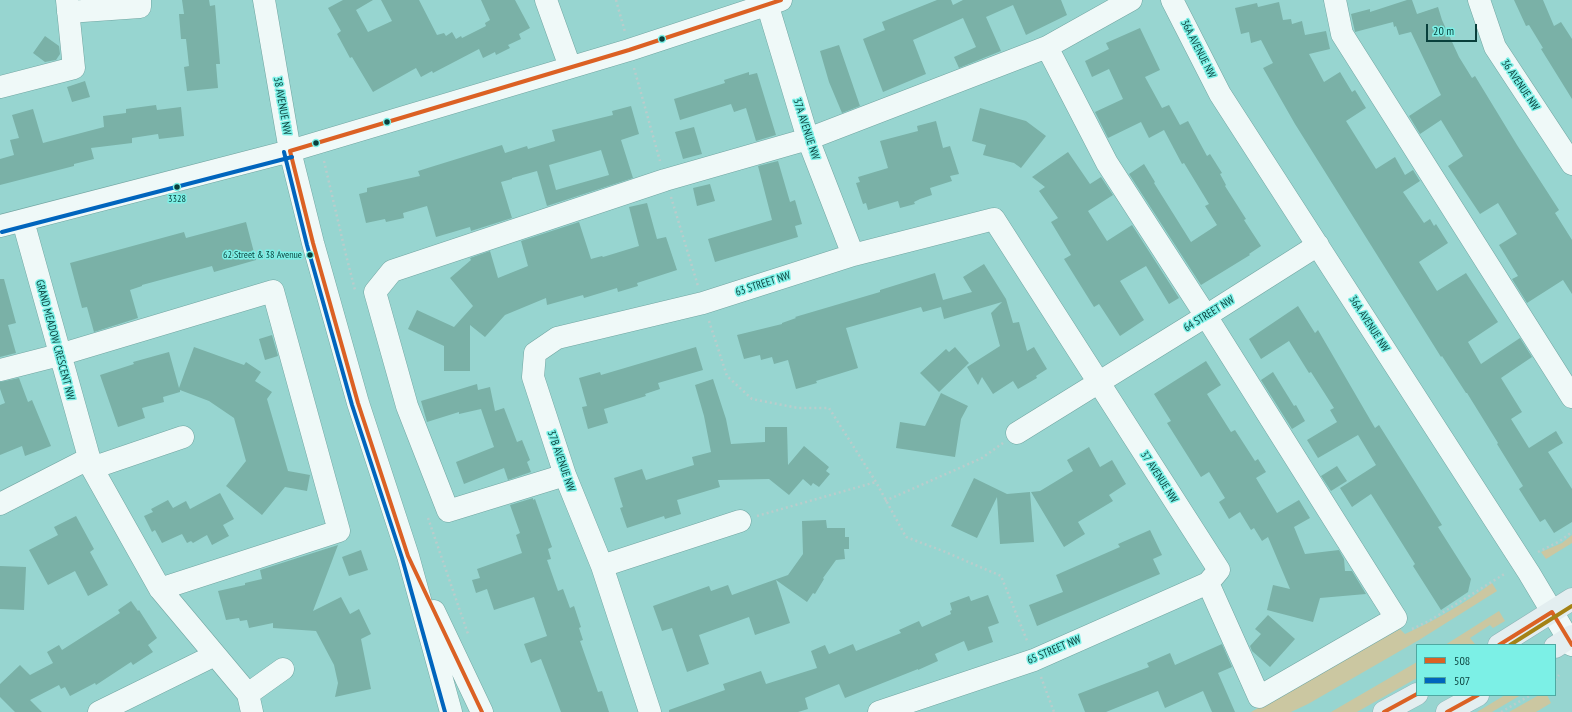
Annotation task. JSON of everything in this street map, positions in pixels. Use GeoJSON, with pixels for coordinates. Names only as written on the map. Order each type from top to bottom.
{"type":"FeatureCollection","features":[{"type":"Feature","properties":{"kind":"main road"},"geometry":{"type":"LineString","coordinates":[[1501,644],[1572,599]]}},
{"type":"Feature","properties":{"kind":"main road"},"geometry":{"type":"LineString","coordinates":[[1384,712],[1416,695]]}},
{"type":"Feature","properties":{"kind":"main road"},"geometry":{"type":"LineString","coordinates":[[1447,712],[1476,696]]}},
{"type":"Feature","properties":{"kind":"street"},"geometry":{"type":"LineString","coordinates":[[0,87],[74,68],[68,6],[140,7],[140,0]]}},
{"type":"Feature","properties":{"kind":"street","name":"38 AVENUE NW"},"geometry":{"type":"LineString","coordinates":[[264,0],[290,151],[313,243],[358,403],[408,556],[451,712]]}},
{"type":"Feature","properties":{"kind":"street"},"geometry":{"type":"LineString","coordinates":[[546,0],[570,67]]}},
{"type":"Feature","properties":{"kind":"street"},"geometry":{"type":"LineString","coordinates":[[565,475],[448,511],[407,406],[375,292],[392,271],[665,180],[808,139],[1047,47],[1131,0]]}},
{"type":"Feature","properties":{"kind":"street","name":"36A AVENUE NW"},"geometry":{"type":"LineString","coordinates":[[1172,0],[1220,94],[1529,573],[1552,612],[1567,642]]}},
{"type":"Feature","properties":{"kind":"street"},"geometry":{"type":"LineString","coordinates":[[1335,0],[1342,34],[1572,397]]}},
{"type":"Feature","properties":{"kind":"street","name":"36 AVENUE NW"},"geometry":{"type":"LineString","coordinates":[[1479,0],[1494,47],[1572,164]]}},
{"type":"Feature","properties":{"kind":"street"},"geometry":{"type":"LineString","coordinates":[[0,226],[290,151],[629,50],[772,2]]}},
{"type":"Feature","properties":{"kind":"street","name":"37A AVENUE NW"},"geometry":{"type":"LineString","coordinates":[[772,2],[808,139],[853,255]]}},
{"type":"Feature","properties":{"kind":"street"},"geometry":{"type":"LineString","coordinates":[[1047,47],[1107,163],[1206,316]]}},
{"type":"Feature","properties":{"kind":"street","name":"37 AVENUE NW"},"geometry":{"type":"LineString","coordinates":[[994,219],[1099,383],[1213,577],[1259,697],[1396,618],[1206,316]]}},
{"type":"Feature","properties":{"kind":"street","name":"63 STREET NW"},"geometry":{"type":"LineString","coordinates":[[535,354],[557,338],[703,303],[853,255],[994,219]]}},
{"type":"Feature","properties":{"kind":"street","name":"GRAND MEADOW CRESCENT NW"},"geometry":{"type":"LineString","coordinates":[[23,221],[90,464],[160,589],[215,655],[250,703],[283,669]]}},
{"type":"Feature","properties":{"kind":"street","name":"64 STREET NW"},"geometry":{"type":"LineString","coordinates":[[1099,383],[1318,245]]}},
{"type":"Feature","properties":{"kind":"street"},"geometry":{"type":"LineString","coordinates":[[0,370],[60,355],[273,291],[338,531],[160,589]]}},
{"type":"Feature","properties":{"kind":"street","name":"37B AVENUE NW"},"geometry":{"type":"LineString","coordinates":[[535,354],[533,377],[565,475],[602,566],[650,712]]}},
{"type":"Feature","properties":{"kind":"street"},"geometry":{"type":"LineString","coordinates":[[1017,433],[1099,383]]}},
{"type":"Feature","properties":{"kind":"street"},"geometry":{"type":"LineString","coordinates":[[0,504],[90,464],[183,437]]}},
{"type":"Feature","properties":{"kind":"street"},"geometry":{"type":"LineString","coordinates":[[602,566],[740,521]]}},
{"type":"Feature","properties":{"kind":"street","name":"38 AVENUE NW"},"geometry":{"type":"LineString","coordinates":[[408,556],[482,712]]}},
{"type":"Feature","properties":{"kind":"street","name":"65 STREET NW"},"geometry":{"type":"LineString","coordinates":[[879,712],[1034,660],[1213,577]]}},
{"type":"Feature","properties":{"kind":"street"},"geometry":{"type":"LineString","coordinates":[[99,712],[215,655]]}},
{"type":"Feature","properties":{"kind":"path"},"geometry":{"type":"LineString","coordinates":[[616,0],[665,180],[727,376],[752,399],[798,408],[829,408],[876,482],[906,537],[1001,576],[1054,712]]}},
{"type":"Feature","properties":{"kind":"path"},"geometry":{"type":"LineString","coordinates":[[885,500],[982,458],[1017,433]]}},
{"type":"Feature","properties":{"kind":"path"},"geometry":{"type":"LineString","coordinates":[[740,521],[876,482]]}},
{"type":"Feature","properties":{"kind":"path"},"geometry":{"type":"LineString","coordinates":[[1534,554],[1560,541],[1572,532]]}},
{"type":"Feature","properties":{"kind":"path"},"geometry":{"type":"LineString","coordinates":[[1406,632],[1429,621],[1506,573]]}},
{"type":"Feature","properties":{"kind":"path"},"geometry":{"type":"LineString","coordinates":[[1556,679],[1560,675]]}},
{"type":"Feature","properties":{"kind":"path"},"geometry":{"type":"LineString","coordinates":[[1501,712],[1529,696]]}},
{"type":"Feature","properties":{"kind":"shaded area"},"geometry":{"type":"Polygon","coordinates":[[[1572,535],[1572,543],[1546,559],[1541,552],[1562,543],[1572,535]]]}},
{"type":"Feature","properties":{"kind":"shaded area"},"geometry":{"type":"Polygon","coordinates":[[[1492,583],[1497,591],[1419,640],[1308,704],[1291,712],[1251,712],[1400,629],[1405,634],[1428,623],[1461,604],[1492,583]]]}},
{"type":"Feature","properties":{"kind":"shaded area"},"geometry":{"type":"Polygon","coordinates":[[[1499,611],[1505,621],[1493,628],[1490,625],[1470,638],[1475,644],[1447,644],[1499,611]]]}},
{"type":"Feature","properties":{"kind":"shaded area"},"geometry":{"type":"Polygon","coordinates":[[[1416,663],[1416,679],[1357,712],[1331,712],[1416,663]]]}},
{"type":"Feature","properties":{"kind":"shaded area"},"geometry":{"type":"Polygon","coordinates":[[[1503,696],[1519,696],[1492,712],[1477,712],[1503,696]]]}},
{"type":"Feature","properties":{"kind":"shaded area"},"geometry":{"type":"Polygon","coordinates":[[[1537,696],[1548,696],[1551,703],[1536,712],[1509,712],[1537,696]]]}},
{"type":"Feature","properties":{"kind":"building"},"geometry":{"type":"Polygon","coordinates":[[[182,0],[209,0],[210,6],[215,5],[220,64],[216,64],[218,88],[187,91],[184,67],[189,66],[186,39],[181,39],[179,14],[184,14],[182,0]]]}},
{"type":"Feature","properties":{"kind":"building"},"geometry":{"type":"Polygon","coordinates":[[[343,0],[373,0],[356,10],[368,32],[392,21],[381,0],[419,0],[437,35],[444,33],[446,36],[452,32],[456,39],[461,36],[462,38],[486,26],[485,23],[490,20],[481,0],[515,0],[530,28],[519,34],[521,39],[508,45],[510,48],[496,55],[495,52],[483,58],[479,49],[433,73],[432,71],[421,77],[416,68],[373,92],[352,57],[350,58],[337,34],[341,31],[328,8],[343,0]]]}},
{"type":"Feature","properties":{"kind":"building"},"geometry":{"type":"Polygon","coordinates":[[[937,0],[951,0],[953,5],[963,0],[1061,0],[1067,15],[1026,35],[1013,5],[986,17],[1001,51],[959,68],[954,57],[976,47],[963,18],[913,40],[926,74],[883,92],[863,39],[885,30],[882,22],[937,0]]]}},
{"type":"Feature","properties":{"kind":"building"},"geometry":{"type":"Polygon","coordinates":[[[1407,0],[1412,0],[1417,14],[1438,7],[1442,20],[1459,57],[1472,78],[1475,76],[1559,210],[1555,213],[1572,240],[1572,294],[1563,280],[1527,303],[1512,279],[1518,276],[1499,245],[1517,234],[1498,203],[1480,214],[1448,166],[1463,156],[1441,120],[1420,134],[1409,116],[1441,95],[1411,32],[1399,35],[1393,22],[1355,32],[1351,14],[1370,9],[1370,12],[1407,0]]]}},
{"type":"Feature","properties":{"kind":"building"},"geometry":{"type":"Polygon","coordinates":[[[1514,0],[1543,0],[1554,26],[1561,22],[1572,39],[1572,99],[1541,49],[1543,48],[1529,25],[1526,26],[1514,0]]]}},
{"type":"Feature","properties":{"kind":"building"},"geometry":{"type":"Polygon","coordinates":[[[1279,2],[1283,20],[1291,19],[1292,24],[1302,21],[1305,35],[1326,31],[1330,49],[1309,54],[1324,82],[1340,72],[1352,92],[1355,90],[1366,108],[1346,121],[1376,169],[1395,157],[1405,175],[1413,170],[1420,181],[1403,192],[1424,223],[1430,219],[1434,226],[1436,224],[1448,243],[1419,262],[1437,291],[1466,273],[1498,322],[1468,342],[1481,364],[1520,338],[1532,357],[1501,378],[1522,412],[1511,419],[1529,448],[1556,431],[1563,443],[1548,452],[1572,489],[1572,522],[1554,533],[1545,519],[1540,522],[1519,489],[1523,486],[1497,444],[1498,443],[1467,393],[1442,356],[1441,357],[1295,124],[1263,68],[1273,63],[1261,40],[1251,43],[1249,32],[1241,34],[1235,8],[1257,3],[1258,7],[1279,2]]]}},
{"type":"Feature","properties":{"kind":"building"},"geometry":{"type":"Polygon","coordinates":[[[1140,28],[1160,70],[1145,77],[1162,108],[1169,105],[1180,125],[1188,121],[1207,156],[1210,154],[1222,173],[1220,174],[1226,185],[1225,186],[1246,219],[1244,220],[1261,246],[1249,254],[1250,255],[1201,285],[1129,174],[1144,164],[1155,182],[1154,183],[1191,242],[1217,225],[1205,206],[1209,204],[1184,163],[1182,164],[1164,130],[1149,138],[1141,122],[1108,138],[1095,112],[1123,99],[1109,69],[1092,77],[1085,61],[1109,49],[1106,43],[1140,28]]]}},
{"type":"Feature","properties":{"kind":"building"},"geometry":{"type":"Polygon","coordinates":[[[45,36],[59,46],[60,54],[56,60],[45,62],[33,53],[45,36]]]}},
{"type":"Feature","properties":{"kind":"building"},"geometry":{"type":"Polygon","coordinates":[[[839,45],[860,106],[842,113],[829,82],[820,51],[839,45]]]}},
{"type":"Feature","properties":{"kind":"building"},"geometry":{"type":"Polygon","coordinates":[[[749,72],[749,75],[757,73],[776,135],[756,141],[746,108],[734,112],[731,104],[680,120],[674,99],[725,83],[724,80],[749,72]]]}},
{"type":"Feature","properties":{"kind":"building"},"geometry":{"type":"Polygon","coordinates":[[[85,81],[90,97],[72,102],[67,87],[85,81]]]}},
{"type":"Feature","properties":{"kind":"building"},"geometry":{"type":"Polygon","coordinates":[[[156,105],[157,110],[181,107],[184,136],[159,139],[158,134],[132,138],[132,143],[91,148],[94,159],[74,164],[74,166],[0,185],[0,159],[14,155],[10,140],[19,138],[12,115],[33,109],[43,143],[104,127],[103,116],[126,113],[126,109],[156,105]]]}},
{"type":"Feature","properties":{"kind":"building"},"geometry":{"type":"Polygon","coordinates":[[[631,106],[639,134],[621,140],[633,178],[547,206],[537,171],[512,178],[501,182],[512,218],[471,231],[470,227],[436,237],[427,206],[403,213],[404,218],[386,222],[385,219],[366,223],[359,194],[367,192],[367,188],[420,176],[418,171],[502,145],[505,153],[527,146],[528,149],[555,141],[552,130],[613,115],[612,111],[631,106]],[[601,150],[549,165],[556,190],[609,175],[601,150]]]}},
{"type":"Feature","properties":{"kind":"building"},"geometry":{"type":"Polygon","coordinates":[[[980,108],[1026,121],[1046,136],[1021,168],[1014,163],[983,155],[986,145],[972,141],[980,108]]]}},
{"type":"Feature","properties":{"kind":"building"},"geometry":{"type":"Polygon","coordinates":[[[936,121],[943,148],[950,146],[959,174],[950,176],[952,181],[930,188],[932,195],[914,202],[915,204],[900,208],[898,201],[868,210],[866,203],[863,204],[856,183],[860,182],[858,177],[888,168],[880,141],[918,131],[917,126],[936,121]]]}},
{"type":"Feature","properties":{"kind":"building"},"geometry":{"type":"Polygon","coordinates":[[[694,127],[702,154],[683,159],[675,132],[694,127]]]}},
{"type":"Feature","properties":{"kind":"building"},"geometry":{"type":"Polygon","coordinates":[[[1068,152],[1090,184],[1101,177],[1113,195],[1088,211],[1107,241],[1132,225],[1179,298],[1169,304],[1146,266],[1120,281],[1144,320],[1120,336],[1099,304],[1094,307],[1064,259],[1071,255],[1051,222],[1058,218],[1039,191],[1045,187],[1032,177],[1068,152]]]}},
{"type":"Feature","properties":{"kind":"building"},"geometry":{"type":"Polygon","coordinates":[[[778,161],[790,202],[795,200],[802,224],[795,226],[798,237],[715,262],[708,239],[772,220],[758,166],[778,161]]]}},
{"type":"Feature","properties":{"kind":"building"},"geometry":{"type":"Polygon","coordinates":[[[710,184],[715,201],[697,206],[693,188],[710,184]]]}},
{"type":"Feature","properties":{"kind":"building"},"geometry":{"type":"Polygon","coordinates":[[[647,203],[657,239],[666,237],[677,270],[637,283],[638,286],[618,292],[617,288],[584,298],[583,295],[547,305],[546,298],[505,315],[485,337],[470,325],[470,371],[444,371],[444,346],[408,329],[417,310],[454,327],[473,306],[450,278],[471,260],[470,258],[490,251],[498,278],[528,266],[521,241],[579,222],[591,259],[603,257],[639,246],[629,207],[647,203]]]}},
{"type":"Feature","properties":{"kind":"building"},"geometry":{"type":"Polygon","coordinates":[[[246,222],[256,260],[214,272],[212,266],[142,285],[130,290],[138,318],[94,332],[87,307],[82,308],[70,263],[184,232],[186,238],[246,222]]]}},
{"type":"Feature","properties":{"kind":"building"},"geometry":{"type":"Polygon","coordinates":[[[984,264],[1006,299],[1013,323],[1019,322],[1027,351],[1034,347],[1047,369],[1036,376],[1037,378],[1018,389],[1013,381],[993,394],[982,377],[978,385],[967,367],[1000,346],[991,313],[1002,302],[944,319],[941,307],[923,312],[921,307],[846,328],[858,368],[796,389],[788,360],[774,364],[772,357],[761,360],[760,355],[744,359],[737,335],[782,324],[796,318],[795,317],[880,292],[880,290],[935,273],[943,300],[972,292],[963,277],[984,264]]]}},
{"type":"Feature","properties":{"kind":"building"},"geometry":{"type":"Polygon","coordinates":[[[0,279],[4,279],[16,323],[8,325],[16,353],[0,357],[0,279]]]}},
{"type":"Feature","properties":{"kind":"building"},"geometry":{"type":"Polygon","coordinates":[[[1298,306],[1315,333],[1318,330],[1375,428],[1379,425],[1442,525],[1438,527],[1471,579],[1468,592],[1441,610],[1413,566],[1415,564],[1371,494],[1352,507],[1340,488],[1376,465],[1358,435],[1318,458],[1307,440],[1337,422],[1330,410],[1334,408],[1311,372],[1309,373],[1289,341],[1261,359],[1249,339],[1298,306]]]}},
{"type":"Feature","properties":{"kind":"building"},"geometry":{"type":"Polygon","coordinates":[[[272,335],[278,356],[265,360],[259,339],[272,335]]]}},
{"type":"Feature","properties":{"kind":"building"},"geometry":{"type":"Polygon","coordinates":[[[194,347],[244,365],[246,362],[261,372],[255,381],[272,392],[267,399],[288,471],[310,475],[307,491],[285,487],[262,515],[226,486],[246,461],[234,418],[209,401],[180,390],[180,392],[163,397],[164,402],[142,408],[145,418],[118,427],[100,375],[134,364],[133,362],[169,352],[179,388],[194,347]]]}},
{"type":"Feature","properties":{"kind":"building"},"geometry":{"type":"Polygon","coordinates":[[[696,347],[703,370],[658,383],[660,389],[645,394],[646,396],[604,409],[608,423],[588,429],[582,407],[587,406],[579,378],[600,372],[601,375],[696,347]]]}},
{"type":"Feature","properties":{"kind":"building"},"geometry":{"type":"Polygon","coordinates":[[[955,347],[969,363],[939,392],[920,373],[946,349],[949,352],[955,347]]]}},
{"type":"Feature","properties":{"kind":"building"},"geometry":{"type":"Polygon","coordinates":[[[1206,361],[1221,385],[1207,394],[1231,432],[1235,430],[1255,461],[1258,459],[1266,472],[1256,478],[1277,513],[1299,500],[1310,518],[1294,527],[1305,554],[1339,550],[1344,559],[1345,571],[1352,571],[1366,594],[1320,598],[1313,622],[1267,610],[1273,585],[1290,589],[1268,537],[1262,541],[1254,528],[1251,530],[1240,512],[1229,519],[1219,502],[1225,498],[1209,472],[1201,477],[1167,423],[1171,421],[1154,394],[1206,361]]]}},
{"type":"Feature","properties":{"kind":"building"},"geometry":{"type":"Polygon","coordinates":[[[1273,372],[1294,406],[1296,405],[1305,421],[1292,429],[1261,380],[1273,372]]]}},
{"type":"Feature","properties":{"kind":"building"},"geometry":{"type":"Polygon","coordinates":[[[19,378],[28,402],[32,400],[51,446],[25,456],[22,446],[0,455],[0,405],[5,403],[0,389],[0,382],[19,378]]]}},
{"type":"Feature","properties":{"kind":"building"},"geometry":{"type":"Polygon","coordinates":[[[713,379],[726,419],[731,444],[765,442],[765,427],[787,427],[788,465],[804,446],[829,467],[826,471],[830,474],[819,487],[813,483],[811,486],[803,479],[789,495],[769,479],[718,480],[720,487],[677,500],[681,514],[665,519],[664,516],[627,528],[620,508],[623,507],[614,478],[642,469],[646,480],[694,465],[692,457],[711,452],[704,416],[695,385],[713,379]]]}},
{"type":"Feature","properties":{"kind":"building"},"geometry":{"type":"Polygon","coordinates":[[[477,384],[478,390],[490,387],[495,411],[504,408],[517,442],[522,440],[530,460],[527,462],[531,472],[508,480],[504,468],[464,484],[456,462],[494,447],[481,409],[459,414],[459,412],[427,422],[421,401],[477,384]]]}},
{"type":"Feature","properties":{"kind":"building"},"geometry":{"type":"Polygon","coordinates":[[[941,393],[968,406],[961,419],[955,457],[896,448],[900,422],[925,426],[941,393]]]}},
{"type":"Feature","properties":{"kind":"building"},"geometry":{"type":"Polygon","coordinates":[[[1089,447],[1100,467],[1112,460],[1126,484],[1109,495],[1113,501],[1078,522],[1085,534],[1064,547],[1031,492],[1040,491],[1073,471],[1067,460],[1089,447]]]}},
{"type":"Feature","properties":{"kind":"building"},"geometry":{"type":"Polygon","coordinates":[[[1337,466],[1347,481],[1331,491],[1321,476],[1337,466]]]}},
{"type":"Feature","properties":{"kind":"building"},"geometry":{"type":"Polygon","coordinates":[[[974,478],[1007,494],[1030,492],[1034,542],[1000,544],[997,497],[977,538],[951,526],[974,478]]]}},
{"type":"Feature","properties":{"kind":"building"},"geometry":{"type":"Polygon","coordinates":[[[220,493],[234,519],[223,525],[229,536],[212,545],[207,535],[193,543],[191,541],[187,543],[182,534],[162,543],[155,530],[152,532],[144,516],[153,512],[151,509],[168,500],[173,508],[186,501],[190,509],[220,493]]]}},
{"type":"Feature","properties":{"kind":"building"},"geometry":{"type":"Polygon","coordinates":[[[533,498],[533,500],[535,499],[552,547],[548,549],[551,559],[547,560],[558,591],[563,589],[570,608],[574,606],[581,627],[579,628],[583,640],[580,641],[598,692],[602,691],[609,712],[561,712],[541,659],[531,663],[524,644],[547,636],[534,597],[494,610],[487,589],[476,593],[472,580],[480,578],[477,569],[522,553],[516,535],[520,533],[510,505],[533,498]]]}},
{"type":"Feature","properties":{"kind":"building"},"geometry":{"type":"Polygon","coordinates":[[[76,516],[94,549],[90,552],[108,585],[88,596],[75,571],[48,585],[29,550],[58,535],[54,527],[76,516]]]}},
{"type":"Feature","properties":{"kind":"building"},"geometry":{"type":"Polygon","coordinates":[[[826,520],[827,528],[845,528],[845,537],[849,537],[849,549],[844,549],[845,559],[836,560],[823,578],[824,579],[815,594],[813,593],[807,602],[776,580],[790,623],[755,635],[749,617],[699,635],[709,664],[687,672],[672,628],[662,631],[653,606],[709,586],[711,591],[728,585],[732,595],[788,575],[803,554],[802,521],[826,520]]]}},
{"type":"Feature","properties":{"kind":"building"},"geometry":{"type":"Polygon","coordinates":[[[1150,530],[1162,555],[1153,559],[1160,574],[1037,626],[1029,605],[1063,592],[1056,575],[1120,547],[1118,544],[1150,530]]]}},
{"type":"Feature","properties":{"kind":"building"},"geometry":{"type":"Polygon","coordinates":[[[338,545],[313,611],[341,597],[350,614],[359,609],[371,634],[361,639],[371,689],[335,697],[338,683],[334,665],[316,631],[273,628],[273,623],[249,628],[247,620],[240,621],[239,618],[226,620],[218,591],[245,585],[245,583],[262,579],[260,570],[338,545]]]}},
{"type":"Feature","properties":{"kind":"building"},"geometry":{"type":"Polygon","coordinates":[[[361,550],[368,570],[349,576],[342,557],[361,550]]]}},
{"type":"Feature","properties":{"kind":"building"},"geometry":{"type":"Polygon","coordinates":[[[0,566],[26,567],[24,610],[0,609],[0,566]]]}},
{"type":"Feature","properties":{"kind":"building"},"geometry":{"type":"Polygon","coordinates":[[[988,595],[999,623],[988,627],[993,642],[968,651],[964,641],[935,654],[938,661],[845,698],[839,684],[805,698],[808,709],[798,712],[669,712],[669,710],[725,690],[723,684],[761,671],[766,684],[817,668],[811,651],[825,645],[829,654],[853,644],[856,651],[901,633],[899,630],[919,621],[922,627],[951,614],[950,611],[952,610],[950,603],[969,596],[971,601],[988,595]]]}},
{"type":"Feature","properties":{"kind":"building"},"geometry":{"type":"Polygon","coordinates":[[[131,601],[138,611],[139,610],[157,638],[148,645],[153,652],[133,665],[131,662],[96,685],[95,683],[70,696],[65,687],[61,689],[59,685],[30,700],[42,712],[15,712],[0,697],[0,684],[20,665],[30,675],[53,663],[47,652],[59,645],[62,650],[120,613],[118,610],[131,601]]]}},
{"type":"Feature","properties":{"kind":"building"},"geometry":{"type":"Polygon","coordinates":[[[1268,615],[1295,639],[1270,667],[1252,651],[1250,646],[1261,634],[1255,629],[1268,615]]]}},
{"type":"Feature","properties":{"kind":"building"},"geometry":{"type":"Polygon","coordinates":[[[1222,644],[1232,667],[1218,673],[1235,712],[1212,712],[1203,691],[1165,708],[1158,691],[1106,712],[1085,712],[1078,694],[1149,667],[1147,663],[1170,653],[1175,665],[1222,644]]]}},
{"type":"Feature","properties":{"kind":"transit line","name":"508"},"geometry":{"type":"LineString","coordinates":[[290,151],[629,50],[781,0]]}},
{"type":"Feature","properties":{"kind":"transit line","name":"508"},"geometry":{"type":"LineString","coordinates":[[290,151],[313,243],[358,403],[408,556],[482,712]]}},
{"type":"Feature","properties":{"kind":"transit line","name":"507"},"geometry":{"type":"LineString","coordinates":[[284,152],[307,245],[352,405],[402,558],[445,712]]}},
{"type":"Feature","properties":{"kind":"transit line","name":"507"},"geometry":{"type":"LineString","coordinates":[[2,232],[292,157]]}},
{"type":"Feature","properties":{"kind":"transit line"},"geometry":{"type":"LineString","coordinates":[[1512,644],[1572,606]]}},
{"type":"Feature","properties":{"kind":"transit line","name":"508"},"geometry":{"type":"LineString","coordinates":[[1501,644],[1552,612],[1572,645]]}},
{"type":"Feature","properties":{"kind":"transit line","name":"508"},"geometry":{"type":"LineString","coordinates":[[1384,712],[1416,695]]}},
{"type":"Feature","properties":{"kind":"transit line","name":"508"},"geometry":{"type":"LineString","coordinates":[[1447,712],[1476,696]]}},
{"type":"Feature","properties":{"kind":"place","name":"3328"},"geometry":{"type":"Point","coordinates":[177,187]}},
{"type":"Feature","properties":{"kind":"place","name":"62 Street & 38 Avenue"},"geometry":{"type":"Point","coordinates":[310,255]}}]}
